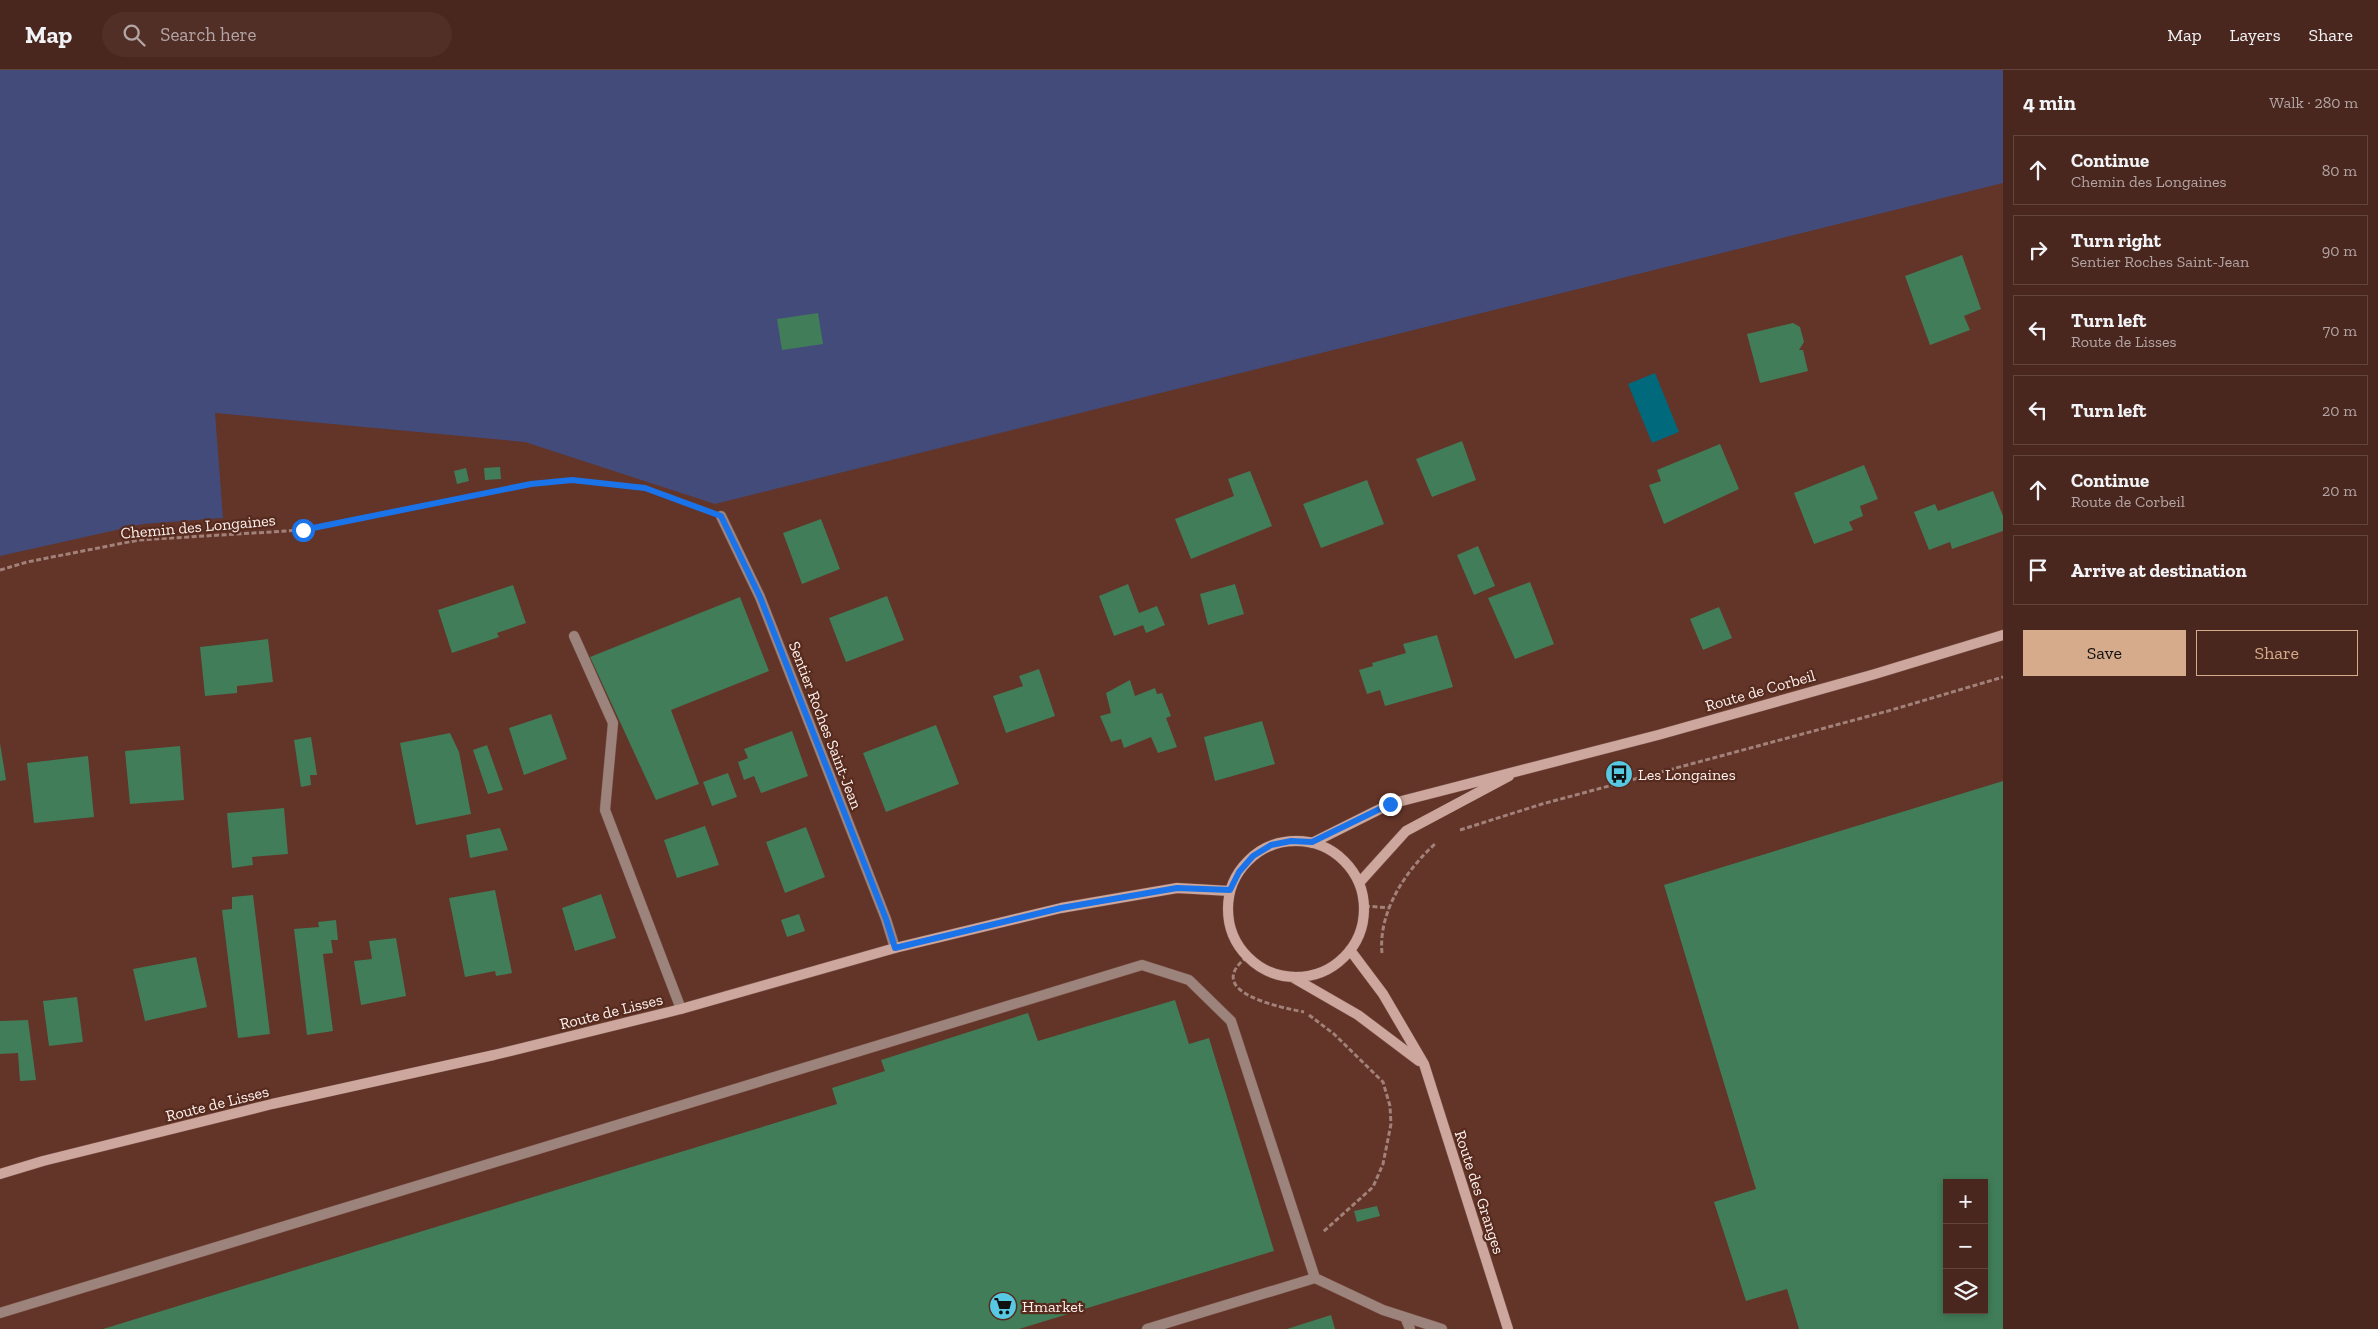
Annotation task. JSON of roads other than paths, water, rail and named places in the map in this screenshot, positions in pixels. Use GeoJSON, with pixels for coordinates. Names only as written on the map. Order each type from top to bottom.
{"type":"FeatureCollection","features":[{"type":"Feature","properties":{"kind":"street","name":"Route de Corbeil"},"geometry":{"type":"LineString","coordinates":[[1312,842],[1390,804],[1667,732],[1876,674],[2003,635]]}},
{"type":"Feature","properties":{"kind":"street","name":"Route de Corbeil"},"geometry":{"type":"LineString","coordinates":[[1359,883],[1406,831],[1524,768]]}},
{"type":"Feature","properties":{"kind":"street"},"geometry":{"type":"LineString","coordinates":[[1292,977],[1314,974],[1334,965],[1350,950],[1361,929],[1364,906],[1359,883],[1348,865],[1332,851],[1312,842],[1291,841],[1271,845],[1259,852],[1239,872],[1230,890],[1228,914],[1234,937],[1247,957],[1268,971],[1292,977],[1358,1015],[1424,1064]]}},
{"type":"Feature","properties":{"kind":"street","name":"Route de Lisses"},"geometry":{"type":"LineString","coordinates":[[0,1174],[272,1104],[494,1056],[681,1009],[895,948],[1061,908],[1177,888],[1230,890]]}},
{"type":"Feature","properties":{"kind":"street","name":"Route des Granges"},"geometry":{"type":"LineString","coordinates":[[1350,950],[1383,994],[1424,1064],[1508,1329]]}},
{"type":"Feature","properties":{"kind":"lane","name":"Sentier Roches Saint-Jean"},"geometry":{"type":"LineString","coordinates":[[721,516],[760,597],[886,919],[895,948]]}},
{"type":"Feature","properties":{"kind":"lane"},"geometry":{"type":"LineString","coordinates":[[574,636],[613,723],[605,810],[681,1009]]}},
{"type":"Feature","properties":{"kind":"lane"},"geometry":{"type":"LineString","coordinates":[[0,1313],[1142,965],[1189,980],[1231,1021],[1315,1278]]}},
{"type":"Feature","properties":{"kind":"lane"},"geometry":{"type":"LineString","coordinates":[[1147,1329],[1315,1278],[1383,1310],[1442,1329]]}},
{"type":"Feature","properties":{"kind":"lane"},"geometry":{"type":"LineString","coordinates":[[1405,1317],[1410,1329]]}},
{"type":"Feature","properties":{"kind":"place","name":"Les Longaines"},"geometry":{"type":"Point","coordinates":[1619,774]}},
{"type":"Feature","properties":{"kind":"place","name":"Hmarket"},"geometry":{"type":"Point","coordinates":[1003,1306]}}]}
